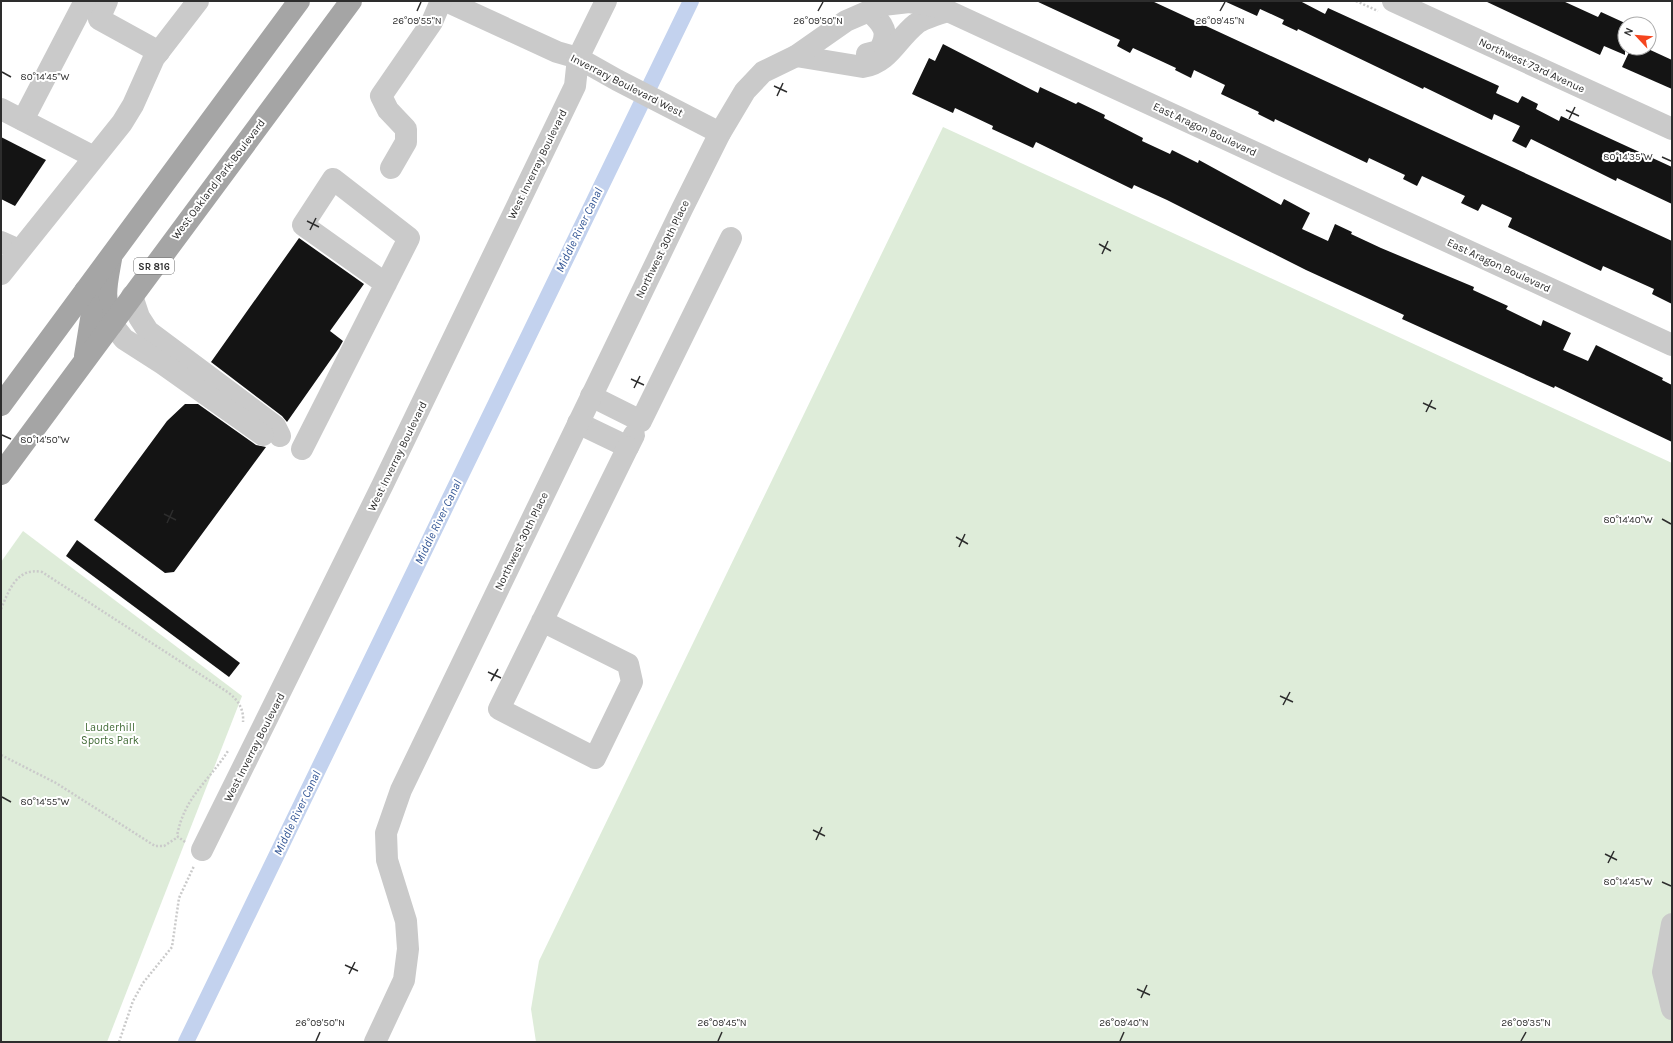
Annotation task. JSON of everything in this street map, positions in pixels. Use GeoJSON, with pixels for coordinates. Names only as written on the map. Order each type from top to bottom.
{"type":"FeatureCollection","features":[{"type":"Feature","properties":{"kind":"main road"},"geometry":{"type":"LineString","coordinates":[[1,406],[299,1]]}},
{"type":"Feature","properties":{"kind":"main road","name":"West Oakland Park Boulevard"},"geometry":{"type":"LineString","coordinates":[[1,474],[351,1]]}},
{"type":"Feature","properties":{"kind":"main road"},"geometry":{"type":"LineString","coordinates":[[112,254],[106,286],[105,303],[112,324]]}},
{"type":"Feature","properties":{"kind":"main road"},"geometry":{"type":"LineString","coordinates":[[84,361],[92,313],[85,291]]}},
{"type":"Feature","properties":{"kind":"street"},"geometry":{"type":"LineString","coordinates":[[23,120],[85,1]]}},
{"type":"Feature","properties":{"kind":"street"},"geometry":{"type":"LineString","coordinates":[[107,1],[99,19],[159,52]]}},
{"type":"Feature","properties":{"kind":"street"},"geometry":{"type":"LineString","coordinates":[[1,274],[10,246],[94,157],[122,123],[133,105],[154,58],[198,1]]}},
{"type":"Feature","properties":{"kind":"street"},"geometry":{"type":"LineString","coordinates":[[391,168],[406,142],[406,129],[388,110],[381,96],[432,22],[441,1]]}},
{"type":"Feature","properties":{"kind":"street","name":"Inverrary Boulevard West"},"geometry":{"type":"LineString","coordinates":[[446,1],[557,52],[578,58],[617,80],[720,133]]}},
{"type":"Feature","properties":{"kind":"street"},"geometry":{"type":"LineString","coordinates":[[578,58],[606,1]]}},
{"type":"Feature","properties":{"kind":"street","name":"Northwest 73rd Avenue"},"geometry":{"type":"LineString","coordinates":[[1393,1],[1672,129]]}},
{"type":"Feature","properties":{"kind":"street","name":"East Aragon Boulevard"},"geometry":{"type":"LineString","coordinates":[[744,91],[763,72],[796,56],[846,21],[883,5],[902,3],[939,6],[1672,345]]}},
{"type":"Feature","properties":{"kind":"street"},"geometry":{"type":"LineString","coordinates":[[796,56],[863,67],[873,65],[882,60],[916,23],[939,6]]}},
{"type":"Feature","properties":{"kind":"street"},"geometry":{"type":"LineString","coordinates":[[846,63],[852,56],[873,54],[879,51],[885,40],[883,24],[869,12]]}},
{"type":"Feature","properties":{"kind":"street","name":"West Inverray Boulevard"},"geometry":{"type":"LineString","coordinates":[[202,850],[387,477],[575,86],[578,58]]}},
{"type":"Feature","properties":{"kind":"street","name":"Northwest 30th Place"},"geometry":{"type":"LineString","coordinates":[[376,1042],[404,980],[408,949],[406,921],[387,860],[386,833],[401,790],[720,133],[744,91]]}},
{"type":"Feature","properties":{"kind":"street"},"geometry":{"type":"LineString","coordinates":[[1,109],[94,157]]}},
{"type":"Feature","properties":{"kind":"street"},"geometry":{"type":"LineString","coordinates":[[302,449],[386,284],[409,238],[333,179],[303,225],[386,284]]}},
{"type":"Feature","properties":{"kind":"street"},"geometry":{"type":"LineString","coordinates":[[542,621],[628,664],[632,682],[595,758],[499,708],[731,238]]}},
{"type":"Feature","properties":{"kind":"street"},"geometry":{"type":"LineString","coordinates":[[112,324],[124,339],[163,364],[264,436],[280,436],[274,426],[148,330],[139,317],[132,296]]}},
{"type":"Feature","properties":{"kind":"street"},"geometry":{"type":"LineString","coordinates":[[591,396],[641,421]]}},
{"type":"Feature","properties":{"kind":"street"},"geometry":{"type":"LineString","coordinates":[[578,423],[628,447]]}},
{"type":"Feature","properties":{"kind":"street"},"geometry":{"type":"LineString","coordinates":[[1672,924],[1663,972],[1672,1009]]}},
{"type":"Feature","properties":{"kind":"path"},"geometry":{"type":"LineString","coordinates":[[1,609],[15,581],[24,572],[35,570],[42,572],[235,698],[243,709],[244,721],[241,727]]}},
{"type":"Feature","properties":{"kind":"path"},"geometry":{"type":"LineString","coordinates":[[1,755],[56,783],[144,840],[155,846],[164,846],[178,837],[178,827],[186,807],[196,790],[229,750]]}},
{"type":"Feature","properties":{"kind":"path"},"geometry":{"type":"LineString","coordinates":[[119,1042],[133,1001],[143,983],[172,947],[180,898],[202,850]]}},
{"type":"Feature","properties":{"kind":"green space"},"geometry":{"type":"Polygon","coordinates":[[[943,127],[1672,463],[1672,1042],[536,1042],[531,1009],[539,961],[943,127]]]}},
{"type":"Feature","properties":{"kind":"green space","name":"Lauderhill Sports Park"},"geometry":{"type":"Polygon","coordinates":[[[23,531],[242,696],[107,1042],[1,1042],[1,562],[23,531]]]}},
{"type":"Feature","properties":{"kind":"building"},"geometry":{"type":"Polygon","coordinates":[[[1036,1],[1152,1],[1672,241],[1672,304],[1652,294],[1654,289],[1603,266],[1601,271],[1508,227],[1512,218],[1482,204],[1478,211],[1461,203],[1465,196],[1422,176],[1417,186],[1403,179],[1405,175],[1369,158],[1367,163],[1275,119],[1274,122],[1258,114],[1259,112],[1221,94],[1225,85],[1194,70],[1191,78],[1175,70],[1176,68],[1133,48],[1130,53],[1117,46],[1120,40],[1036,1]]]}},
{"type":"Feature","properties":{"kind":"building"},"geometry":{"type":"Polygon","coordinates":[[[1224,1],[1300,1],[1325,14],[1328,8],[1499,86],[1496,93],[1518,103],[1522,96],[1538,104],[1536,109],[1559,121],[1561,116],[1672,167],[1672,204],[1617,178],[1616,181],[1531,139],[1526,148],[1512,141],[1520,126],[1494,114],[1492,120],[1424,87],[1423,89],[1298,29],[1297,31],[1282,24],[1284,20],[1260,9],[1257,16],[1224,1]]]}},
{"type":"Feature","properties":{"kind":"building"},"geometry":{"type":"Polygon","coordinates":[[[1485,1],[1563,1],[1598,17],[1601,12],[1617,19],[1617,52],[1604,46],[1600,55],[1485,1]]]}},
{"type":"Feature","properties":{"kind":"building"},"geometry":{"type":"Polygon","coordinates":[[[943,44],[1038,93],[1040,87],[1076,104],[1078,102],[1105,115],[1104,118],[1143,138],[1142,141],[1170,154],[1172,150],[1198,163],[1199,160],[1281,205],[1284,199],[1310,213],[1302,229],[1328,241],[1335,224],[1352,232],[1351,234],[1381,248],[1474,287],[1473,290],[1508,306],[1506,309],[1541,326],[1543,320],[1571,333],[1563,350],[1588,361],[1596,345],[1663,378],[1662,380],[1672,385],[1672,442],[1555,386],[1554,388],[1402,319],[1404,315],[1306,270],[1167,200],[1134,185],[1132,189],[1036,142],[1033,148],[992,129],[993,126],[955,108],[953,113],[912,94],[929,58],[935,61],[943,44]]]}},
{"type":"Feature","properties":{"kind":"building"},"geometry":{"type":"Polygon","coordinates":[[[1657,53],[1672,60],[1672,89],[1622,67],[1627,56],[1657,56],[1657,53]]]}},
{"type":"Feature","properties":{"kind":"building"},"geometry":{"type":"Polygon","coordinates":[[[1,137],[46,160],[15,206],[1,199],[1,137]]]}},
{"type":"Feature","properties":{"kind":"building"},"geometry":{"type":"Polygon","coordinates":[[[299,238],[364,284],[330,331],[343,341],[287,422],[282,416],[211,362],[299,238]]]}},
{"type":"Feature","properties":{"kind":"building"},"geometry":{"type":"Polygon","coordinates":[[[185,404],[198,404],[256,445],[266,447],[174,572],[165,573],[94,520],[167,421],[185,404]]]}},
{"type":"Feature","properties":{"kind":"building"},"geometry":{"type":"Polygon","coordinates":[[[77,540],[240,663],[229,677],[66,556],[77,540]]]}},
{"type":"Feature","properties":{"kind":"waterway","name":"Middle River Canal"},"geometry":{"type":"LineString","coordinates":[[186,1042],[691,1]]}}]}
